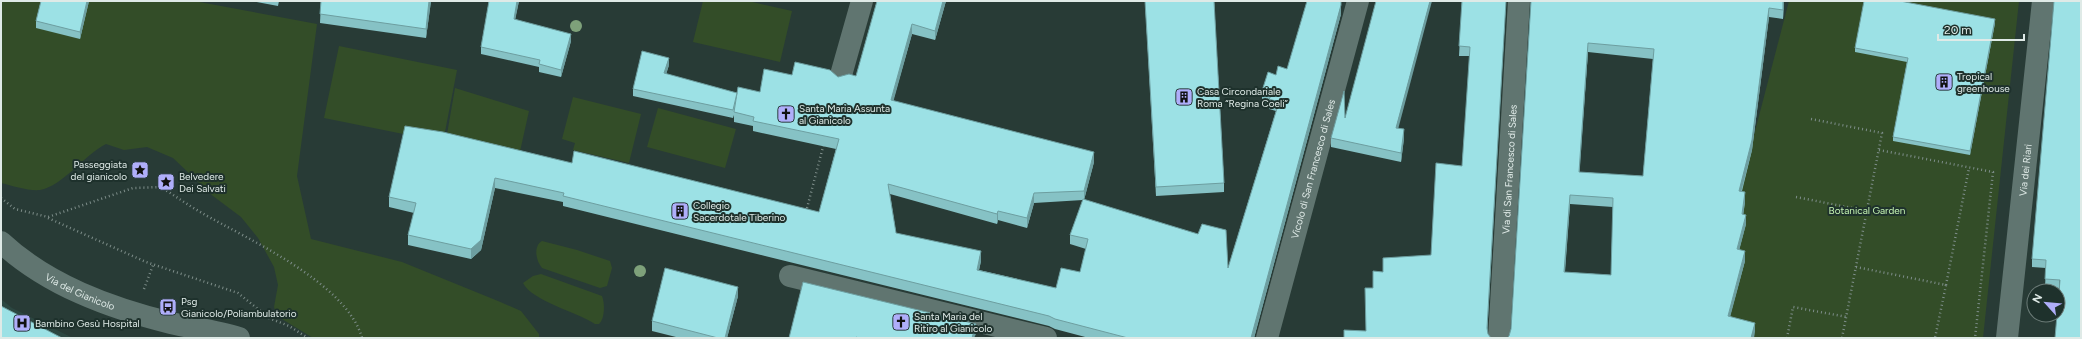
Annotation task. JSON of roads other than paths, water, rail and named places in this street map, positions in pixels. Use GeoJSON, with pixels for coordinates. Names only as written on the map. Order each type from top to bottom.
{"type":"FeatureCollection","features":[{"type":"Feature","properties":{"kind":"street"},"geometry":{"type":"LineString","coordinates":[[841,74],[862,1]]}},
{"type":"Feature","properties":{"kind":"street","name":"Vicolo di San Francesco di Sales"},"geometry":{"type":"LineString","coordinates":[[1267,338],[1358,1]]}},
{"type":"Feature","properties":{"kind":"street","name":"Via di San Francesco di Sales"},"geometry":{"type":"LineString","coordinates":[[1499,338],[1519,1]]}},
{"type":"Feature","properties":{"kind":"street","name":"Via dei Riari"},"geometry":{"type":"LineString","coordinates":[[2007,338],[2043,1]]}},
{"type":"Feature","properties":{"kind":"street","name":"Via del Gianicolo"},"geometry":{"type":"LineString","coordinates":[[1,242],[21,260],[41,273],[94,298],[171,323],[239,338]]}},
{"type":"Feature","properties":{"kind":"street"},"geometry":{"type":"LineString","coordinates":[[790,276],[1046,338]]}},
{"type":"Feature","properties":{"kind":"place","name":"Tropical greenhouse"},"geometry":{"type":"Point","coordinates":[1944,82]}},
{"type":"Feature","properties":{"kind":"place","name":"Casa Circondariale Roma “Regina Coeli”"},"geometry":{"type":"Point","coordinates":[1184,97]}},
{"type":"Feature","properties":{"kind":"place","name":"Santa Maria Assunta al Gianicolo"},"geometry":{"type":"Point","coordinates":[786,114]}},
{"type":"Feature","properties":{"kind":"place","name":"Passeggiata del gianicolo"},"geometry":{"type":"Point","coordinates":[140,170]}},
{"type":"Feature","properties":{"kind":"place","name":"Belvedere Dei Salvati"},"geometry":{"type":"Point","coordinates":[166,182]}},
{"type":"Feature","properties":{"kind":"place","name":"Collegio Sacerdotale Tiberino"},"geometry":{"type":"Point","coordinates":[680,211]}},
{"type":"Feature","properties":{"kind":"place","name":"Psg Gianicolo/Poliambulatorio"},"geometry":{"type":"Point","coordinates":[168,307]}},
{"type":"Feature","properties":{"kind":"place","name":"Santa Maria del Ritiro al Gianicolo"},"geometry":{"type":"Point","coordinates":[901,322]}},
{"type":"Feature","properties":{"kind":"place","name":"Bambino Gesù Hospital"},"geometry":{"type":"Point","coordinates":[22,323]}},
{"type":"Feature","properties":{"kind":"park label","name":"Botanical Garden"},"geometry":{"type":"Point","coordinates":[1867,210]}}]}
